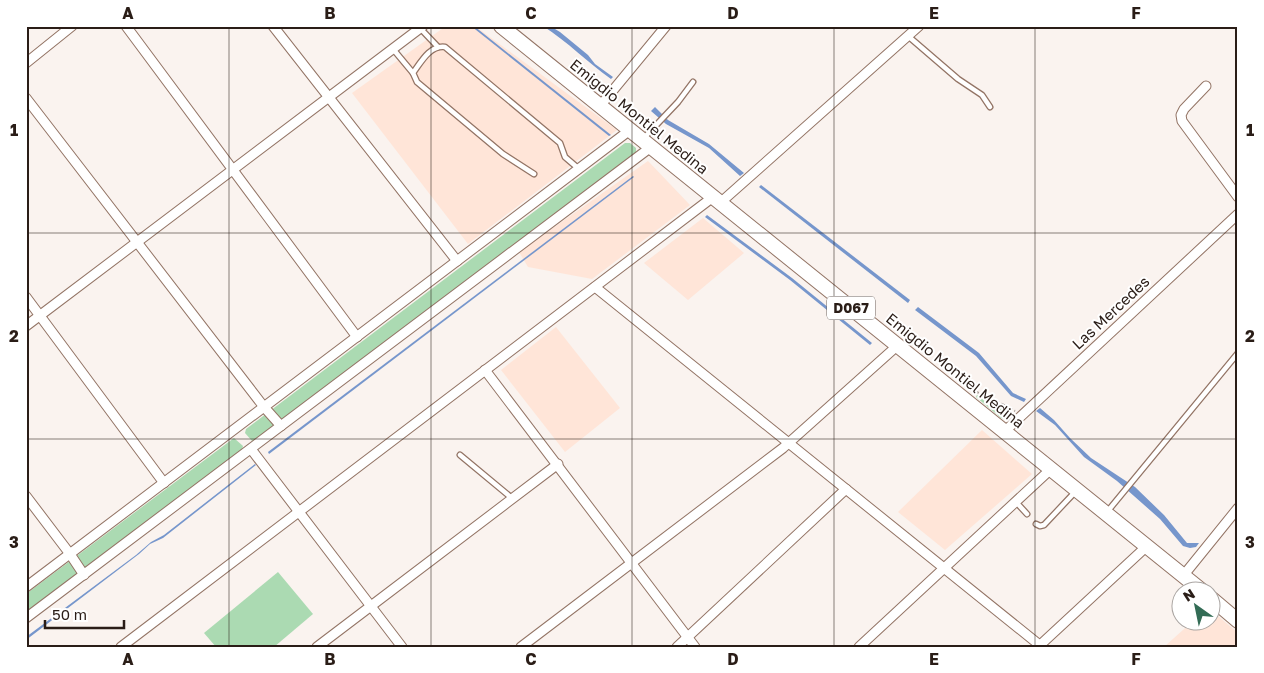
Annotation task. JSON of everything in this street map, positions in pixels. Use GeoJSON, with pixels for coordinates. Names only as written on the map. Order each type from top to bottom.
{"type":"FeatureCollection","features":[{"type":"Feature","properties":{"kind":"main road","name":"Emigdio Montiel Medina"},"geometry":{"type":"LineString","coordinates":[[501,26],[1188,580]]}},
{"type":"Feature","properties":{"kind":"main road"},"geometry":{"type":"LineString","coordinates":[[1222,607],[1238,621]]}},
{"type":"Feature","properties":{"kind":"street"},"geometry":{"type":"LineString","coordinates":[[26,63],[72,26]]}},
{"type":"Feature","properties":{"kind":"street"},"geometry":{"type":"LineString","coordinates":[[126,26],[357,337]]}},
{"type":"Feature","properties":{"kind":"street"},"geometry":{"type":"LineString","coordinates":[[273,26],[457,261]]}},
{"type":"Feature","properties":{"kind":"street"},"geometry":{"type":"LineString","coordinates":[[600,106],[666,26]]}},
{"type":"Feature","properties":{"kind":"street"},"geometry":{"type":"LineString","coordinates":[[121,647],[595,287],[717,200],[919,26]]}},
{"type":"Feature","properties":{"kind":"street"},"geometry":{"type":"LineString","coordinates":[[26,326],[421,27]]}},
{"type":"Feature","properties":{"kind":"street"},"geometry":{"type":"LineString","coordinates":[[1206,86],[1180,115],[1182,121],[1238,197]]}},
{"type":"Feature","properties":{"kind":"street"},"geometry":{"type":"LineString","coordinates":[[26,98],[264,408],[281,426]]}},
{"type":"Feature","properties":{"kind":"street"},"geometry":{"type":"LineString","coordinates":[[26,587],[630,130]]}},
{"type":"Feature","properties":{"kind":"street"},"geometry":{"type":"LineString","coordinates":[[26,618],[251,449],[646,143]]}},
{"type":"Feature","properties":{"kind":"street","name":"Las Mercedes"},"geometry":{"type":"LineString","coordinates":[[1004,432],[1238,214]]}},
{"type":"Feature","properties":{"kind":"street"},"geometry":{"type":"LineString","coordinates":[[595,287],[1040,646],[1147,546]]}},
{"type":"Feature","properties":{"kind":"street"},"geometry":{"type":"LineString","coordinates":[[26,297],[164,483]]}},
{"type":"Feature","properties":{"kind":"street"},"geometry":{"type":"LineString","coordinates":[[521,647],[789,443],[897,346]]}},
{"type":"Feature","properties":{"kind":"street"},"geometry":{"type":"LineString","coordinates":[[486,370],[695,647]]}},
{"type":"Feature","properties":{"kind":"street"},"geometry":{"type":"LineString","coordinates":[[251,449],[402,647]]}},
{"type":"Feature","properties":{"kind":"street"},"geometry":{"type":"LineString","coordinates":[[317,647],[558,464]]}},
{"type":"Feature","properties":{"kind":"street"},"geometry":{"type":"LineString","coordinates":[[859,647],[1051,469]]}},
{"type":"Feature","properties":{"kind":"street"},"geometry":{"type":"LineString","coordinates":[[677,647],[846,489]]}},
{"type":"Feature","properties":{"kind":"street"},"geometry":{"type":"LineString","coordinates":[[26,496],[84,575]]}},
{"type":"Feature","properties":{"kind":"street"},"geometry":{"type":"LineString","coordinates":[[1183,576],[1238,508]]}},
{"type":"Feature","properties":{"kind":"lane"},"geometry":{"type":"LineString","coordinates":[[421,27],[438,47]]}},
{"type":"Feature","properties":{"kind":"lane"},"geometry":{"type":"LineString","coordinates":[[908,36],[958,79],[982,95],[990,108]]}},
{"type":"Feature","properties":{"kind":"lane"},"geometry":{"type":"LineString","coordinates":[[414,73],[424,58],[438,47],[445,47],[560,143],[565,157],[579,169]]}},
{"type":"Feature","properties":{"kind":"lane"},"geometry":{"type":"LineString","coordinates":[[393,49],[414,73],[417,82],[496,148],[534,174]]}},
{"type":"Feature","properties":{"kind":"lane"},"geometry":{"type":"LineString","coordinates":[[646,143],[693,82]]}},
{"type":"Feature","properties":{"kind":"lane"},"geometry":{"type":"LineString","coordinates":[[1106,513],[1238,353]]}},
{"type":"Feature","properties":{"kind":"lane"},"geometry":{"type":"LineString","coordinates":[[460,455],[513,499]]}},
{"type":"Feature","properties":{"kind":"lane"},"geometry":{"type":"LineString","coordinates":[[1036,524],[1044,525],[1077,490]]}},
{"type":"Feature","properties":{"kind":"lane"},"geometry":{"type":"LineString","coordinates":[[1016,502],[1027,514]]}},
{"type":"Feature","properties":{"kind":"path"},"geometry":{"type":"LineString","coordinates":[[972,391],[1024,413]]}},
{"type":"Feature","properties":{"kind":"shaded area"},"geometry":{"type":"Polygon","coordinates":[[[446,26],[475,26],[617,130],[468,244],[352,93],[446,26]]]}},
{"type":"Feature","properties":{"kind":"shaded area"},"geometry":{"type":"Polygon","coordinates":[[[648,161],[690,205],[592,279],[528,267],[519,252],[648,161]]]}},
{"type":"Feature","properties":{"kind":"shaded area"},"geometry":{"type":"Polygon","coordinates":[[[703,218],[744,253],[688,300],[644,263],[703,218]]]}},
{"type":"Feature","properties":{"kind":"shaded area"},"geometry":{"type":"Polygon","coordinates":[[[556,327],[620,408],[565,452],[501,370],[556,327]]]}},
{"type":"Feature","properties":{"kind":"shaded area"},"geometry":{"type":"Polygon","coordinates":[[[982,430],[1032,474],[945,550],[898,512],[982,430]]]}},
{"type":"Feature","properties":{"kind":"shaded area"},"geometry":{"type":"Polygon","coordinates":[[[1222,619],[1238,633],[1238,647],[1164,647],[1183,630],[1222,630],[1222,619]]]}},
{"type":"Feature","properties":{"kind":"green space"},"geometry":{"type":"Polygon","coordinates":[[[625,143],[630,143],[636,148],[636,153],[255,440],[252,441],[245,433],[246,429],[625,143]]]}},
{"type":"Feature","properties":{"kind":"green space"},"geometry":{"type":"Polygon","coordinates":[[[977,395],[1011,412],[1011,415],[1006,420],[1001,418],[976,397],[977,395]]]}},
{"type":"Feature","properties":{"kind":"green space"},"geometry":{"type":"Polygon","coordinates":[[[234,438],[243,446],[242,450],[26,613],[26,594],[234,438]]]}},
{"type":"Feature","properties":{"kind":"green space"},"geometry":{"type":"Polygon","coordinates":[[[278,572],[313,614],[274,647],[216,647],[204,633],[278,572]]]}},
{"type":"Feature","properties":{"kind":"water"},"geometry":{"type":"Polygon","coordinates":[[[471,26],[474,26],[611,135],[609,136],[471,26]]]}},
{"type":"Feature","properties":{"kind":"water"},"geometry":{"type":"Polygon","coordinates":[[[543,26],[550,26],[560,32],[588,55],[595,64],[613,77],[611,79],[543,26]]]}},
{"type":"Feature","properties":{"kind":"water"},"geometry":{"type":"Polygon","coordinates":[[[655,107],[668,120],[709,144],[744,173],[740,176],[709,148],[666,124],[651,111],[655,107]]]}},
{"type":"Feature","properties":{"kind":"water"},"geometry":{"type":"Polygon","coordinates":[[[634,177],[269,454],[268,452],[634,177]]]}},
{"type":"Feature","properties":{"kind":"water"},"geometry":{"type":"Polygon","coordinates":[[[761,185],[910,300],[908,303],[759,187],[761,185]]]}},
{"type":"Feature","properties":{"kind":"water"},"geometry":{"type":"Polygon","coordinates":[[[707,215],[792,278],[872,343],[870,345],[790,280],[705,217],[707,215]]]}},
{"type":"Feature","properties":{"kind":"water"},"geometry":{"type":"Polygon","coordinates":[[[918,307],[979,353],[1013,393],[1026,399],[1024,402],[1011,396],[976,356],[915,310],[918,307]]]}},
{"type":"Feature","properties":{"kind":"water"},"geometry":{"type":"Polygon","coordinates":[[[1040,408],[1091,458],[1135,487],[1164,515],[1187,543],[1199,543],[1196,547],[1183,546],[1160,519],[1117,481],[1084,457],[1055,425],[1036,411],[1040,408]]]}},
{"type":"Feature","properties":{"kind":"water"},"geometry":{"type":"Polygon","coordinates":[[[255,464],[163,538],[150,544],[26,640],[26,637],[151,542],[164,535],[255,464]]]}}]}
